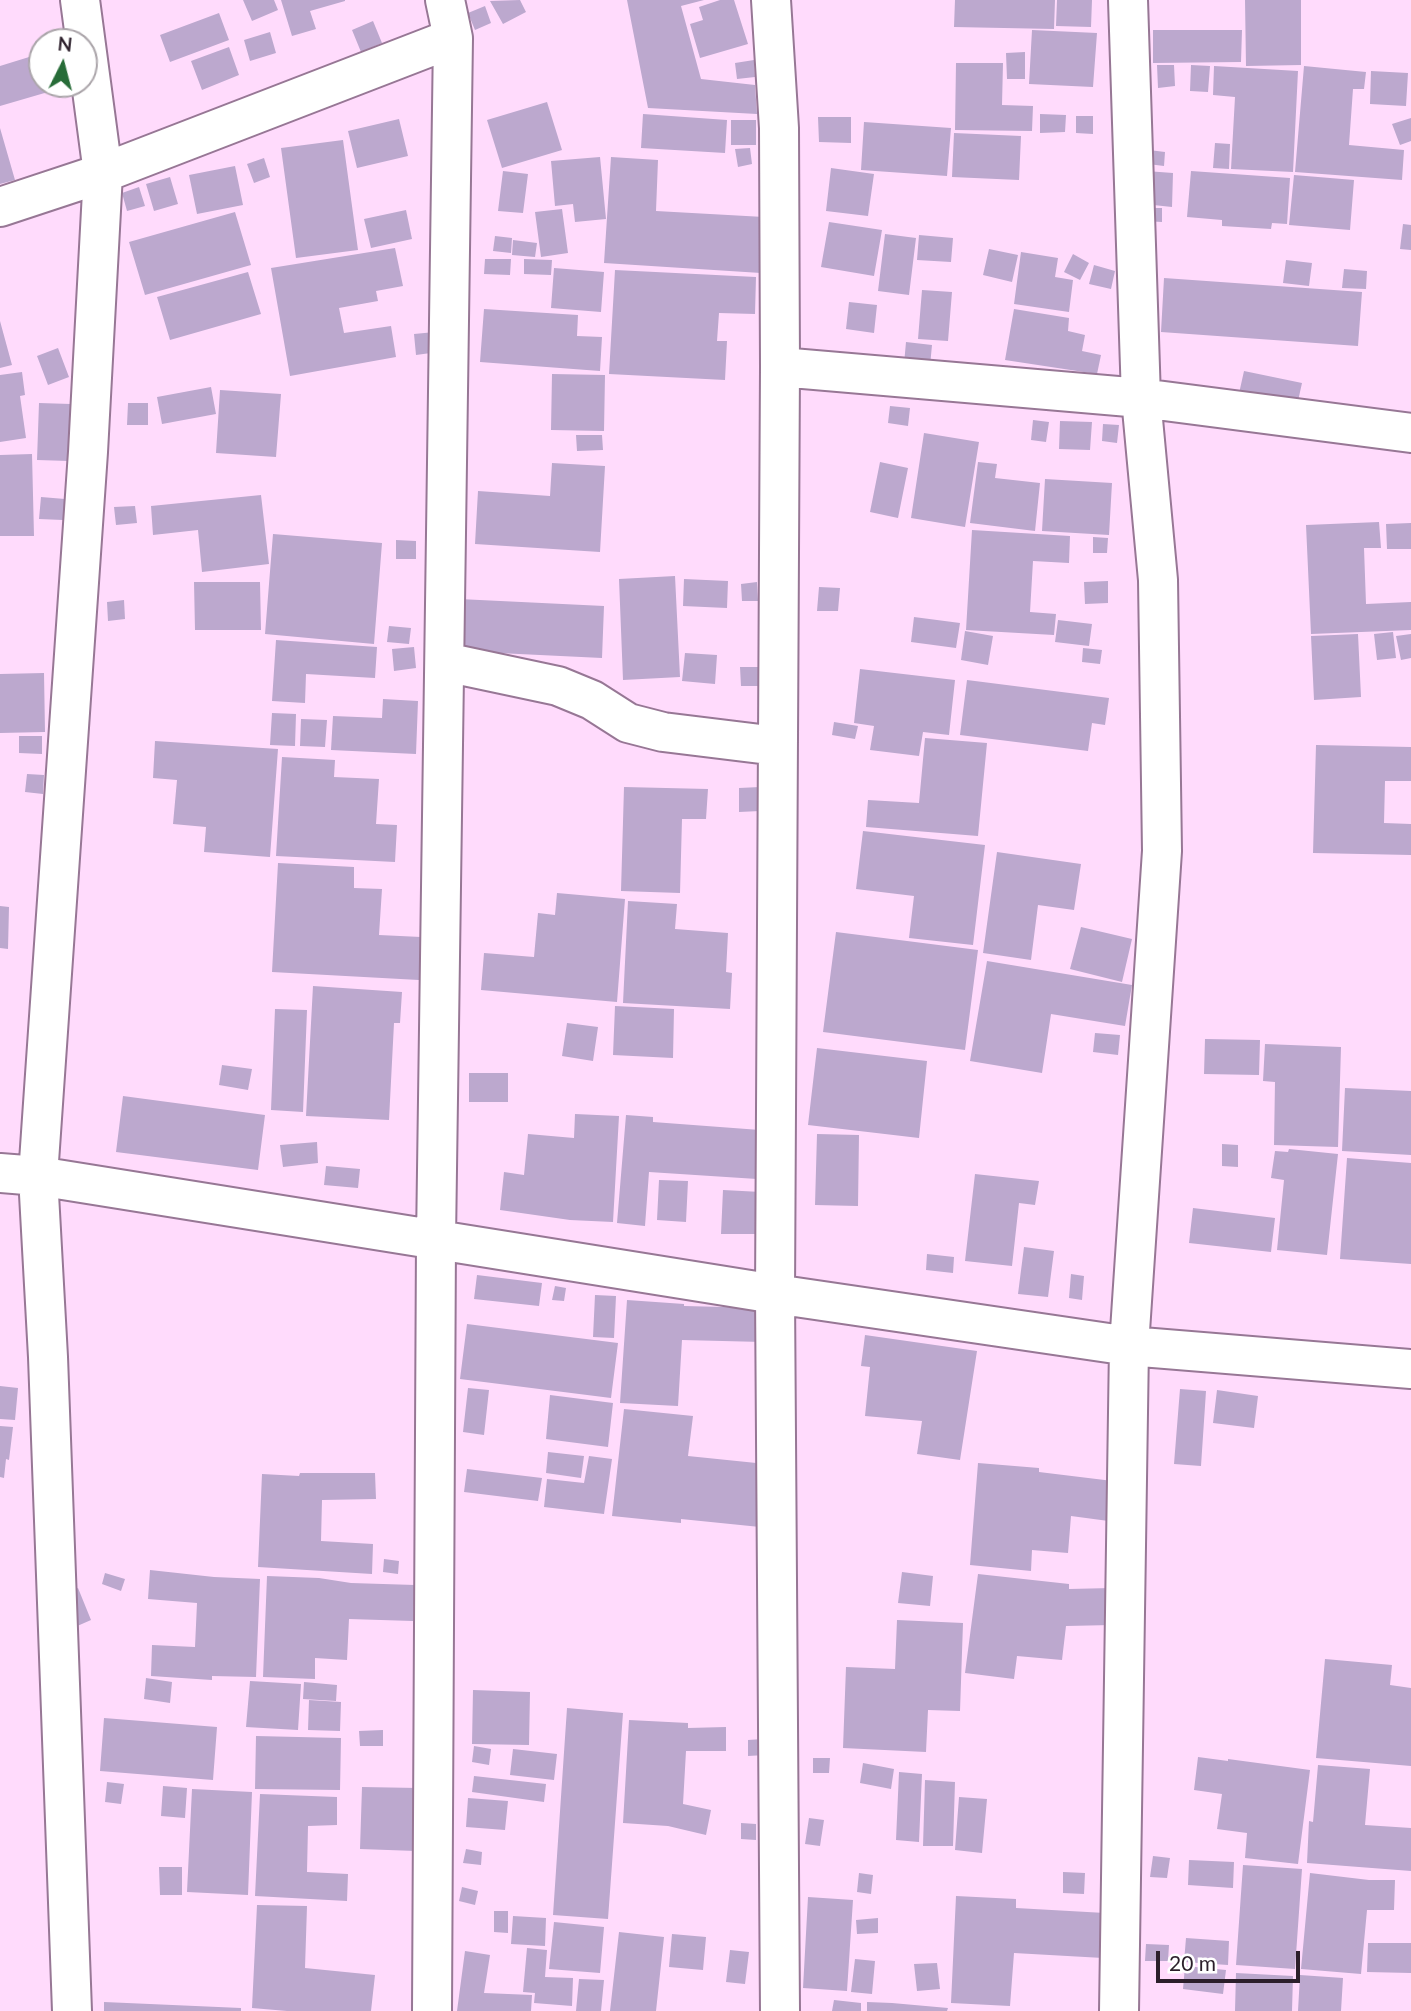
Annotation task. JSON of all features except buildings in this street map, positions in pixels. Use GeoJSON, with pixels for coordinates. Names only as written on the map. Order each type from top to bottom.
{"type":"FeatureCollection","features":[{"type":"Feature","properties":{"kind":"street"},"geometry":{"type":"LineString","coordinates":[[72,2011],[48,1357],[38,1176],[87,466],[103,173],[80,0]]}},
{"type":"Feature","properties":{"kind":"street"},"geometry":{"type":"LineString","coordinates":[[432,2011],[436,1240],[453,38],[445,0]]}},
{"type":"Feature","properties":{"kind":"street"},"geometry":{"type":"LineString","coordinates":[[771,0],[779,128],[775,1294],[780,2011]]}},
{"type":"Feature","properties":{"kind":"street"},"geometry":{"type":"LineString","coordinates":[[1119,2011],[1129,1346],[1163,850],[1158,580],[1141,398],[1128,0]]}},
{"type":"Feature","properties":{"kind":"street"},"geometry":{"type":"LineString","coordinates":[[0,208],[103,173],[453,38]]}},
{"type":"Feature","properties":{"kind":"street"},"geometry":{"type":"LineString","coordinates":[[780,367],[1141,398],[1411,433]]}},
{"type":"Feature","properties":{"kind":"street"},"geometry":{"type":"LineString","coordinates":[[445,662],[558,687],[592,700],[628,723],[663,732],[777,746]]}},
{"type":"Feature","properties":{"kind":"street"},"geometry":{"type":"LineString","coordinates":[[0,1173],[38,1176],[775,1294],[1129,1346],[1411,1369]]}}]}
